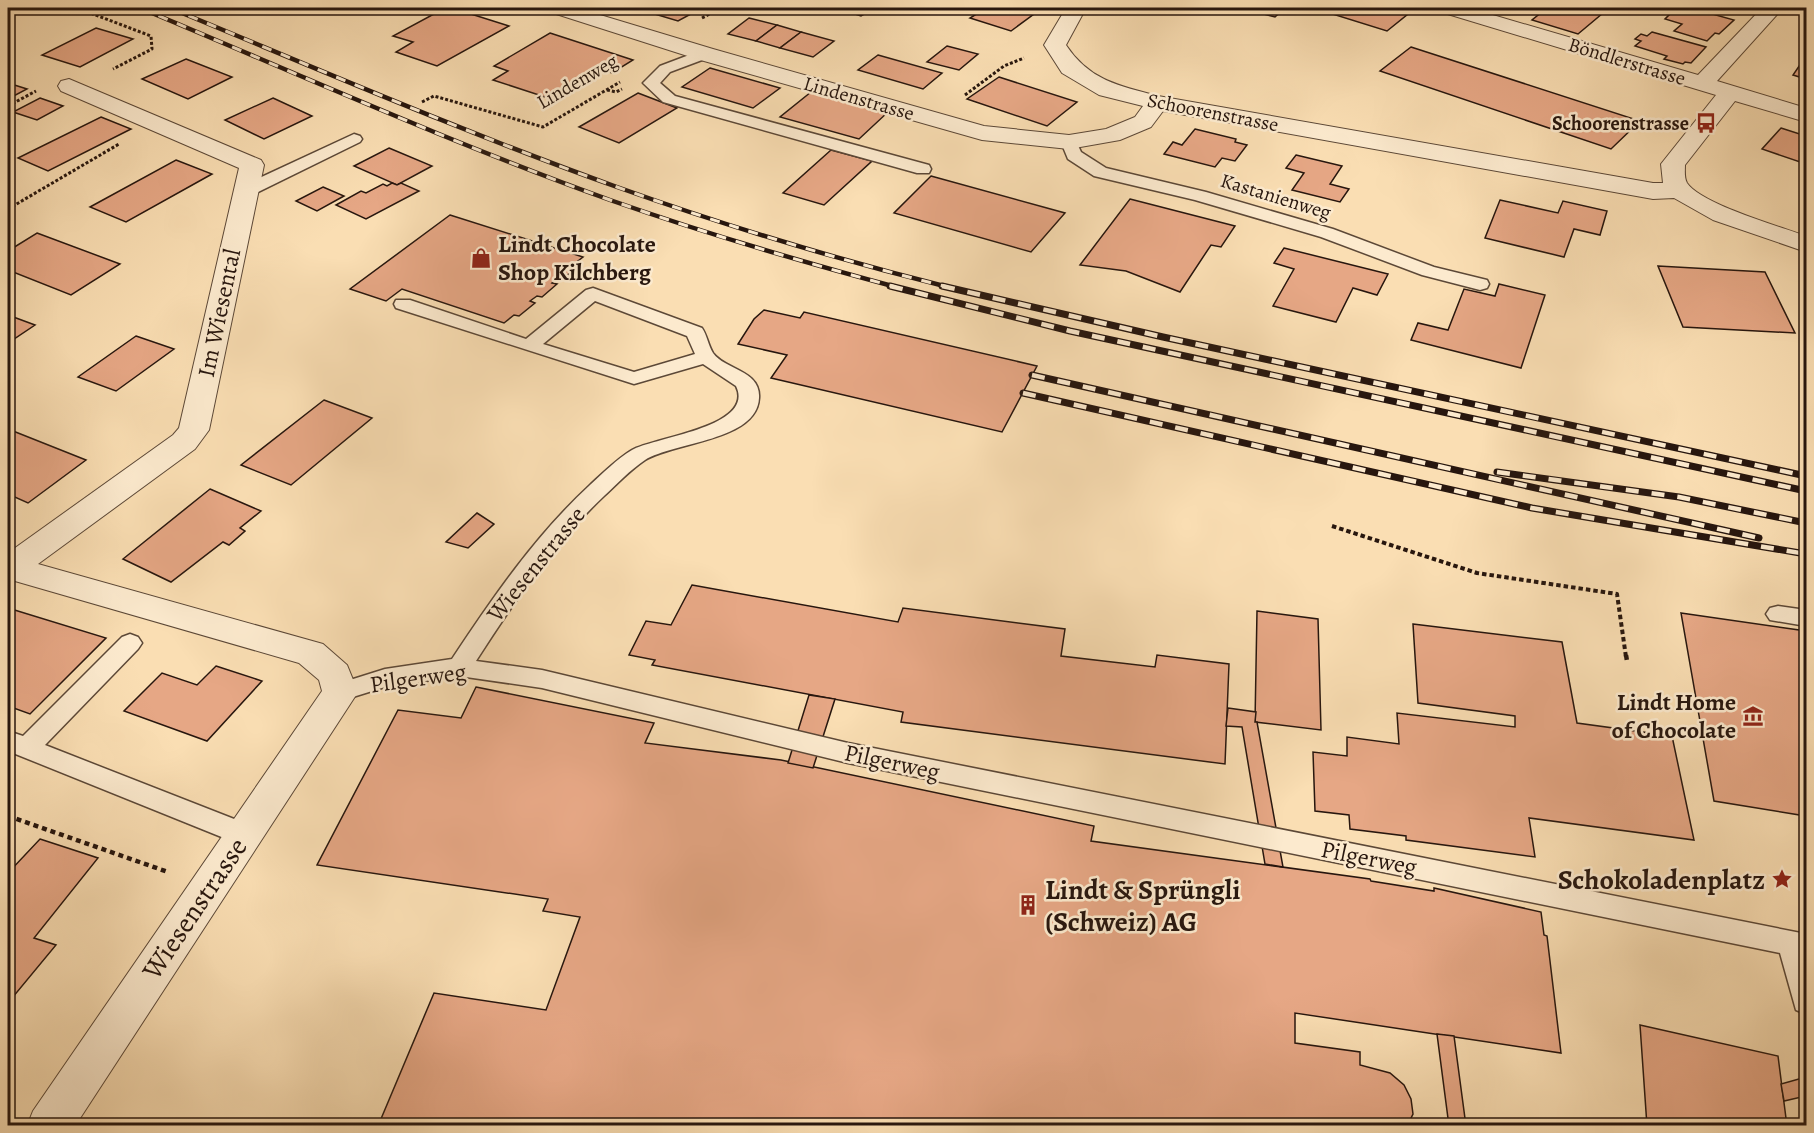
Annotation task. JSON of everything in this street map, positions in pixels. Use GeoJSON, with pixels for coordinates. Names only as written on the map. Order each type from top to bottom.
{"type":"FeatureCollection","features":[{"type":"Feature","properties":{"kind":"street","name":"Lindenstrasse"},"geometry":{"type":"LineString","coordinates":[[557,8],[705,54],[982,133],[1069,142],[1112,135],[1143,122],[1157,104]]}},
{"type":"Feature","properties":{"kind":"street"},"geometry":{"type":"LineString","coordinates":[[1055,45],[1076,8]]}},
{"type":"Feature","properties":{"kind":"street","name":"Böndlerstrasse"},"geometry":{"type":"LineString","coordinates":[[1448,8],[1806,115]]}},
{"type":"Feature","properties":{"kind":"street"},"geometry":{"type":"LineString","coordinates":[[1702,84],[1773,8]]}},
{"type":"Feature","properties":{"kind":"street","name":"Schoorenstrasse"},"geometry":{"type":"LineString","coordinates":[[1055,45],[1070,68],[1107,90],[1157,104],[1653,191],[1680,190]]}},
{"type":"Feature","properties":{"kind":"street","name":"Im Wiesental"},"geometry":{"type":"LineString","coordinates":[[9,568],[184,442],[194,430],[252,165],[72,87]]}},
{"type":"Feature","properties":{"kind":"street"},"geometry":{"type":"LineString","coordinates":[[1730,93],[1673,164],[1673,180],[1680,190],[1700,203],[1754,226],[1806,244]]}},
{"type":"Feature","properties":{"kind":"street","name":"Pilgerweg"},"geometry":{"type":"LineString","coordinates":[[9,568],[312,653],[335,674],[340,692]]}},
{"type":"Feature","properties":{"kind":"street","name":"Wiesenstrasse"},"geometry":{"type":"LineString","coordinates":[[49,1125],[340,692]]}},
{"type":"Feature","properties":{"kind":"lane"},"geometry":{"type":"LineString","coordinates":[[705,54],[665,69],[651,83],[669,99],[923,169]]}},
{"type":"Feature","properties":{"kind":"lane"},"geometry":{"type":"LineString","coordinates":[[246,191],[354,139]]}},
{"type":"Feature","properties":{"kind":"lane","name":"Kastanienweg"},"geometry":{"type":"LineString","coordinates":[[1069,142],[1074,155],[1100,172],[1200,196],[1306,227],[1428,271],[1480,284]]}},
{"type":"Feature","properties":{"kind":"lane","name":"Wiesenstrasse"},"geometry":{"type":"LineString","coordinates":[[459,667],[512,585],[573,511],[639,454],[664,443],[718,429],[734,422],[746,413],[749,400],[748,389],[742,379],[707,357],[695,332],[594,294],[529,346]]}},
{"type":"Feature","properties":{"kind":"lane"},"geometry":{"type":"LineString","coordinates":[[403,304],[634,378],[707,357]]}},
{"type":"Feature","properties":{"kind":"lane"},"geometry":{"type":"LineString","coordinates":[[1778,614],[1806,618]]}},
{"type":"Feature","properties":{"kind":"lane"},"geometry":{"type":"LineString","coordinates":[[130,643],[17,744],[243,834]]}},
{"type":"Feature","properties":{"kind":"lane","name":"Pilgerweg"},"geometry":{"type":"LineString","coordinates":[[340,692],[385,678],[459,667],[542,679],[848,753],[1799,944]]}},
{"type":"Feature","properties":{"kind":"lane"},"geometry":{"type":"LineString","coordinates":[[1799,944],[1806,1001]]}},
{"type":"Feature","properties":{"kind":"path"},"geometry":{"type":"LineString","coordinates":[[72,87],[152,50],[151,36],[77,8]]}},
{"type":"Feature","properties":{"kind":"path"},"geometry":{"type":"LineString","coordinates":[[933,119],[1004,66],[1055,45]]}},
{"type":"Feature","properties":{"kind":"path","name":"Lindenweg"},"geometry":{"type":"LineString","coordinates":[[422,102],[434,96],[543,127],[680,46]]}},
{"type":"Feature","properties":{"kind":"path"},"geometry":{"type":"LineString","coordinates":[[8,208],[77,167],[157,124]]}},
{"type":"Feature","properties":{"kind":"path"},"geometry":{"type":"LineString","coordinates":[[1332,526],[1477,573],[1617,594],[1627,661]]}},
{"type":"Feature","properties":{"kind":"path"},"geometry":{"type":"LineString","coordinates":[[8,816],[209,886]]}},
{"type":"Feature","properties":{"kind":"building"},"geometry":{"type":"Polygon","coordinates":[[[445,8],[452,8],[509,26],[437,66],[396,52],[413,42],[393,36],[445,8]]]}},
{"type":"Feature","properties":{"kind":"building"},"geometry":{"type":"Polygon","coordinates":[[[702,8],[678,21],[638,9],[702,8]]]}},
{"type":"Feature","properties":{"kind":"building"},"geometry":{"type":"Polygon","coordinates":[[[836,8],[875,8],[861,16],[836,8]]]}},
{"type":"Feature","properties":{"kind":"building"},"geometry":{"type":"Polygon","coordinates":[[[986,8],[1011,8],[1034,14],[1011,31],[970,18],[986,8]]]}},
{"type":"Feature","properties":{"kind":"building"},"geometry":{"type":"Polygon","coordinates":[[[1241,8],[1285,8],[1275,17],[1241,8]]]}},
{"type":"Feature","properties":{"kind":"building"},"geometry":{"type":"Polygon","coordinates":[[[1331,8],[1386,8],[1408,14],[1387,31],[1326,12],[1331,8]]]}},
{"type":"Feature","properties":{"kind":"building"},"geometry":{"type":"Polygon","coordinates":[[[1547,8],[1609,8],[1578,34],[1532,20],[1547,8]]]}},
{"type":"Feature","properties":{"kind":"building"},"geometry":{"type":"Polygon","coordinates":[[[1669,8],[1691,8],[1734,20],[1719,34],[1715,33],[1707,41],[1674,31],[1682,24],[1665,19],[1670,14],[1664,12],[1669,8]]]}},
{"type":"Feature","properties":{"kind":"building"},"geometry":{"type":"Polygon","coordinates":[[[1712,8],[1742,8],[1735,14],[1712,8]]]}},
{"type":"Feature","properties":{"kind":"building"},"geometry":{"type":"Polygon","coordinates":[[[749,18],[777,25],[756,41],[728,34],[749,18]]]}},
{"type":"Feature","properties":{"kind":"building"},"geometry":{"type":"Polygon","coordinates":[[[777,25],[801,32],[780,48],[756,41],[777,25]]]}},
{"type":"Feature","properties":{"kind":"building"},"geometry":{"type":"Polygon","coordinates":[[[96,28],[133,39],[80,67],[42,55],[96,28]]]}},
{"type":"Feature","properties":{"kind":"building"},"geometry":{"type":"Polygon","coordinates":[[[801,32],[834,41],[813,57],[780,48],[801,32]]]}},
{"type":"Feature","properties":{"kind":"building"},"geometry":{"type":"Polygon","coordinates":[[[1652,32],[1706,47],[1691,63],[1683,64],[1664,59],[1667,56],[1635,46],[1641,41],[1635,39],[1641,34],[1647,36],[1652,32]]]}},
{"type":"Feature","properties":{"kind":"building"},"geometry":{"type":"Polygon","coordinates":[[[550,33],[633,60],[612,73],[597,68],[548,98],[493,80],[508,71],[494,66],[550,33]]]}},
{"type":"Feature","properties":{"kind":"building"},"geometry":{"type":"Polygon","coordinates":[[[947,46],[978,54],[959,70],[927,62],[947,46]]]}},
{"type":"Feature","properties":{"kind":"building"},"geometry":{"type":"Polygon","coordinates":[[[1411,47],[1640,121],[1611,149],[1380,71],[1411,47]]]}},
{"type":"Feature","properties":{"kind":"building"},"geometry":{"type":"Polygon","coordinates":[[[878,55],[942,73],[923,89],[858,70],[878,55]]]}},
{"type":"Feature","properties":{"kind":"building"},"geometry":{"type":"Polygon","coordinates":[[[1806,56],[1806,79],[1793,75],[1806,56]]]}},
{"type":"Feature","properties":{"kind":"building"},"geometry":{"type":"Polygon","coordinates":[[[186,59],[232,77],[188,99],[142,79],[186,59]]]}},
{"type":"Feature","properties":{"kind":"building"},"geometry":{"type":"Polygon","coordinates":[[[710,68],[780,88],[753,108],[682,87],[710,68]]]}},
{"type":"Feature","properties":{"kind":"building"},"geometry":{"type":"Polygon","coordinates":[[[999,77],[1077,102],[1047,126],[967,99],[999,77]]]}},
{"type":"Feature","properties":{"kind":"building"},"geometry":{"type":"Polygon","coordinates":[[[8,83],[27,89],[8,99],[8,83]]]}},
{"type":"Feature","properties":{"kind":"building"},"geometry":{"type":"Polygon","coordinates":[[[811,92],[888,112],[859,139],[780,117],[811,92]]]}},
{"type":"Feature","properties":{"kind":"building"},"geometry":{"type":"Polygon","coordinates":[[[638,93],[677,108],[619,143],[579,127],[638,93]]]}},
{"type":"Feature","properties":{"kind":"building"},"geometry":{"type":"Polygon","coordinates":[[[40,98],[63,106],[37,120],[13,112],[40,98]]]}},
{"type":"Feature","properties":{"kind":"building"},"geometry":{"type":"Polygon","coordinates":[[[273,98],[312,116],[264,139],[225,120],[273,98]]]}},
{"type":"Feature","properties":{"kind":"building"},"geometry":{"type":"Polygon","coordinates":[[[101,117],[131,129],[48,171],[18,158],[101,117]]]}},
{"type":"Feature","properties":{"kind":"building"},"geometry":{"type":"Polygon","coordinates":[[[1781,128],[1806,136],[1806,164],[1762,149],[1781,128]]]}},
{"type":"Feature","properties":{"kind":"building"},"geometry":{"type":"Polygon","coordinates":[[[1195,129],[1236,139],[1235,142],[1247,145],[1235,161],[1222,158],[1215,167],[1164,154],[1173,142],[1182,145],[1195,129]]]}},
{"type":"Feature","properties":{"kind":"building"},"geometry":{"type":"Polygon","coordinates":[[[389,148],[432,166],[397,185],[354,166],[389,148]]]}},
{"type":"Feature","properties":{"kind":"building"},"geometry":{"type":"Polygon","coordinates":[[[831,150],[872,161],[824,205],[783,193],[831,150]]]}},
{"type":"Feature","properties":{"kind":"building"},"geometry":{"type":"Polygon","coordinates":[[[1296,155],[1342,166],[1330,184],[1349,189],[1340,202],[1292,190],[1304,173],[1286,168],[1296,155]]]}},
{"type":"Feature","properties":{"kind":"building"},"geometry":{"type":"Polygon","coordinates":[[[176,160],[212,174],[126,222],[90,207],[176,160]]]}},
{"type":"Feature","properties":{"kind":"building"},"geometry":{"type":"Polygon","coordinates":[[[931,176],[1065,213],[1031,252],[894,213],[931,176]]]}},
{"type":"Feature","properties":{"kind":"building"},"geometry":{"type":"Polygon","coordinates":[[[392,183],[397,185],[401,183],[419,191],[366,219],[336,205],[361,191],[366,193],[383,184],[387,186],[392,183]]]}},
{"type":"Feature","properties":{"kind":"building"},"geometry":{"type":"Polygon","coordinates":[[[323,187],[344,196],[317,211],[296,201],[323,187]]]}},
{"type":"Feature","properties":{"kind":"building"},"geometry":{"type":"Polygon","coordinates":[[[1130,199],[1235,226],[1221,247],[1211,245],[1180,292],[1126,271],[1080,265],[1130,199]]]}},
{"type":"Feature","properties":{"kind":"building"},"geometry":{"type":"Polygon","coordinates":[[[1500,200],[1558,213],[1563,201],[1607,211],[1600,235],[1574,229],[1564,257],[1485,238],[1500,200]]]}},
{"type":"Feature","properties":{"kind":"building"},"geometry":{"type":"Polygon","coordinates":[[[450,215],[583,257],[574,264],[578,266],[563,279],[558,277],[552,283],[557,284],[542,297],[537,296],[530,301],[535,303],[519,316],[514,315],[504,323],[402,289],[386,301],[350,289],[450,215]]]}},
{"type":"Feature","properties":{"kind":"building"},"geometry":{"type":"Polygon","coordinates":[[[37,233],[120,264],[71,295],[8,270],[8,251],[37,233]]]}},
{"type":"Feature","properties":{"kind":"building"},"geometry":{"type":"Polygon","coordinates":[[[1284,248],[1388,274],[1377,295],[1353,288],[1336,322],[1273,306],[1294,269],[1274,263],[1284,248]]]}},
{"type":"Feature","properties":{"kind":"building"},"geometry":{"type":"Polygon","coordinates":[[[1658,266],[1765,272],[1795,333],[1683,327],[1658,266]]]}},
{"type":"Feature","properties":{"kind":"building"},"geometry":{"type":"Polygon","coordinates":[[[1499,284],[1545,295],[1521,368],[1411,340],[1418,323],[1448,330],[1464,289],[1495,296],[1499,284]]]}},
{"type":"Feature","properties":{"kind":"building"},"geometry":{"type":"Polygon","coordinates":[[[764,310],[800,318],[804,312],[1037,366],[1002,432],[771,378],[787,355],[738,344],[754,319],[764,310]]]}},
{"type":"Feature","properties":{"kind":"building"},"geometry":{"type":"Polygon","coordinates":[[[8,315],[35,325],[8,343],[8,315]]]}},
{"type":"Feature","properties":{"kind":"building"},"geometry":{"type":"Polygon","coordinates":[[[136,336],[174,349],[116,391],[78,377],[136,336]]]}},
{"type":"Feature","properties":{"kind":"building"},"geometry":{"type":"Polygon","coordinates":[[[324,400],[372,418],[291,485],[241,465],[324,400]]]}},
{"type":"Feature","properties":{"kind":"building"},"geometry":{"type":"Polygon","coordinates":[[[8,429],[86,460],[28,503],[8,494],[8,429]]]}},
{"type":"Feature","properties":{"kind":"building"},"geometry":{"type":"Polygon","coordinates":[[[210,489],[261,511],[240,528],[245,531],[229,545],[223,542],[171,582],[123,559],[210,489]]]}},
{"type":"Feature","properties":{"kind":"building"},"geometry":{"type":"Polygon","coordinates":[[[477,513],[494,524],[468,548],[446,542],[477,513]]]}},
{"type":"Feature","properties":{"kind":"building"},"geometry":{"type":"Polygon","coordinates":[[[692,585],[898,622],[903,608],[1065,629],[1061,656],[1155,667],[1157,655],[1229,664],[1225,764],[901,722],[903,712],[652,665],[655,660],[629,655],[646,621],[671,625],[692,585]]]}},
{"type":"Feature","properties":{"kind":"building"},"geometry":{"type":"Polygon","coordinates":[[[8,608],[106,638],[30,714],[8,706],[8,608]]]}},
{"type":"Feature","properties":{"kind":"building"},"geometry":{"type":"Polygon","coordinates":[[[1257,611],[1318,619],[1321,730],[1255,722],[1257,611]]]}},
{"type":"Feature","properties":{"kind":"building","name":"Lindt Home of Chocolate"},"geometry":{"type":"Polygon","coordinates":[[[1681,613],[1806,631],[1806,816],[1714,801],[1681,613]]]}},
{"type":"Feature","properties":{"kind":"building"},"geometry":{"type":"Polygon","coordinates":[[[1413,624],[1562,642],[1577,723],[1672,736],[1694,840],[1529,818],[1535,857],[1406,840],[1406,836],[1350,829],[1349,815],[1315,811],[1313,752],[1347,756],[1347,737],[1399,744],[1397,713],[1515,727],[1515,716],[1418,703],[1413,624]]]}},
{"type":"Feature","properties":{"kind":"building"},"geometry":{"type":"Polygon","coordinates":[[[216,666],[262,681],[207,741],[124,711],[162,673],[197,685],[216,666]]]}},
{"type":"Feature","properties":{"kind":"building","name":"Lindt & Sprüngli (Schweiz) AG"},"geometry":{"type":"Polygon","coordinates":[[[476,687],[654,723],[645,743],[781,760],[1094,826],[1091,841],[1370,879],[1434,891],[1434,888],[1541,912],[1544,935],[1547,936],[1561,1053],[1295,1013],[1295,1043],[1360,1052],[1360,1065],[1390,1073],[1404,1085],[1411,1099],[1413,1114],[1407,1126],[378,1126],[434,993],[546,1010],[580,917],[543,911],[548,899],[317,865],[398,710],[461,718],[476,687]]]}},
{"type":"Feature","properties":{"kind":"building"},"geometry":{"type":"Polygon","coordinates":[[[809,695],[835,699],[813,768],[788,763],[809,695]]]}},
{"type":"Feature","properties":{"kind":"building"},"geometry":{"type":"Polygon","coordinates":[[[1228,708],[1256,712],[1255,722],[1257,722],[1283,867],[1265,864],[1242,727],[1226,726],[1228,708]]]}},
{"type":"Feature","properties":{"kind":"building"},"geometry":{"type":"Polygon","coordinates":[[[40,839],[98,858],[34,938],[56,945],[8,1003],[8,873],[40,839]]]}},
{"type":"Feature","properties":{"kind":"building"},"geometry":{"type":"Polygon","coordinates":[[[1640,1025],[1778,1056],[1787,1126],[1647,1126],[1640,1025]]]}},
{"type":"Feature","properties":{"kind":"building"},"geometry":{"type":"Polygon","coordinates":[[[1437,1034],[1454,1036],[1466,1126],[1449,1126],[1437,1034]]]}},
{"type":"Feature","properties":{"kind":"building"},"geometry":{"type":"Polygon","coordinates":[[[1806,1077],[1806,1096],[1784,1101],[1781,1084],[1806,1077]]]}},
{"type":"Feature","properties":{"kind":"railway"},"geometry":{"type":"LineString","coordinates":[[140,8],[433,131],[610,200],[752,246],[896,287]]}},
{"type":"Feature","properties":{"kind":"railway"},"geometry":{"type":"LineString","coordinates":[[170,8],[448,123],[617,187],[781,241],[948,287]]}},
{"type":"Feature","properties":{"kind":"railway"},"geometry":{"type":"LineString","coordinates":[[890,286],[1070,331],[1806,491]]}},
{"type":"Feature","properties":{"kind":"railway"},"geometry":{"type":"LineString","coordinates":[[942,286],[1163,337],[1806,476]]}},
{"type":"Feature","properties":{"kind":"railway"},"geometry":{"type":"LineString","coordinates":[[1032,375],[1759,538]]}},
{"type":"Feature","properties":{"kind":"railway"},"geometry":{"type":"LineString","coordinates":[[1023,393],[1532,508],[1806,554]]}},
{"type":"Feature","properties":{"kind":"railway"},"geometry":{"type":"LineString","coordinates":[[1497,472],[1679,497],[1806,523]]}},
{"type":"Feature","properties":{"kind":"place","name":"Schoorenstrasse"},"geometry":{"type":"Point","coordinates":[1706,123]}},
{"type":"Feature","properties":{"kind":"place","name":"Lindt Chocolate Shop Kilchberg"},"geometry":{"type":"Point","coordinates":[481,258]}},
{"type":"Feature","properties":{"kind":"place","name":"Lindt Home of Chocolate"},"geometry":{"type":"Point","coordinates":[1753,716]}},
{"type":"Feature","properties":{"kind":"place","name":"Schokoladenplatz"},"geometry":{"type":"Point","coordinates":[1782,879]}},
{"type":"Feature","properties":{"kind":"place","name":"Lindt & Sprüngli (Schweiz) AG"},"geometry":{"type":"Point","coordinates":[1028,905]}}]}
